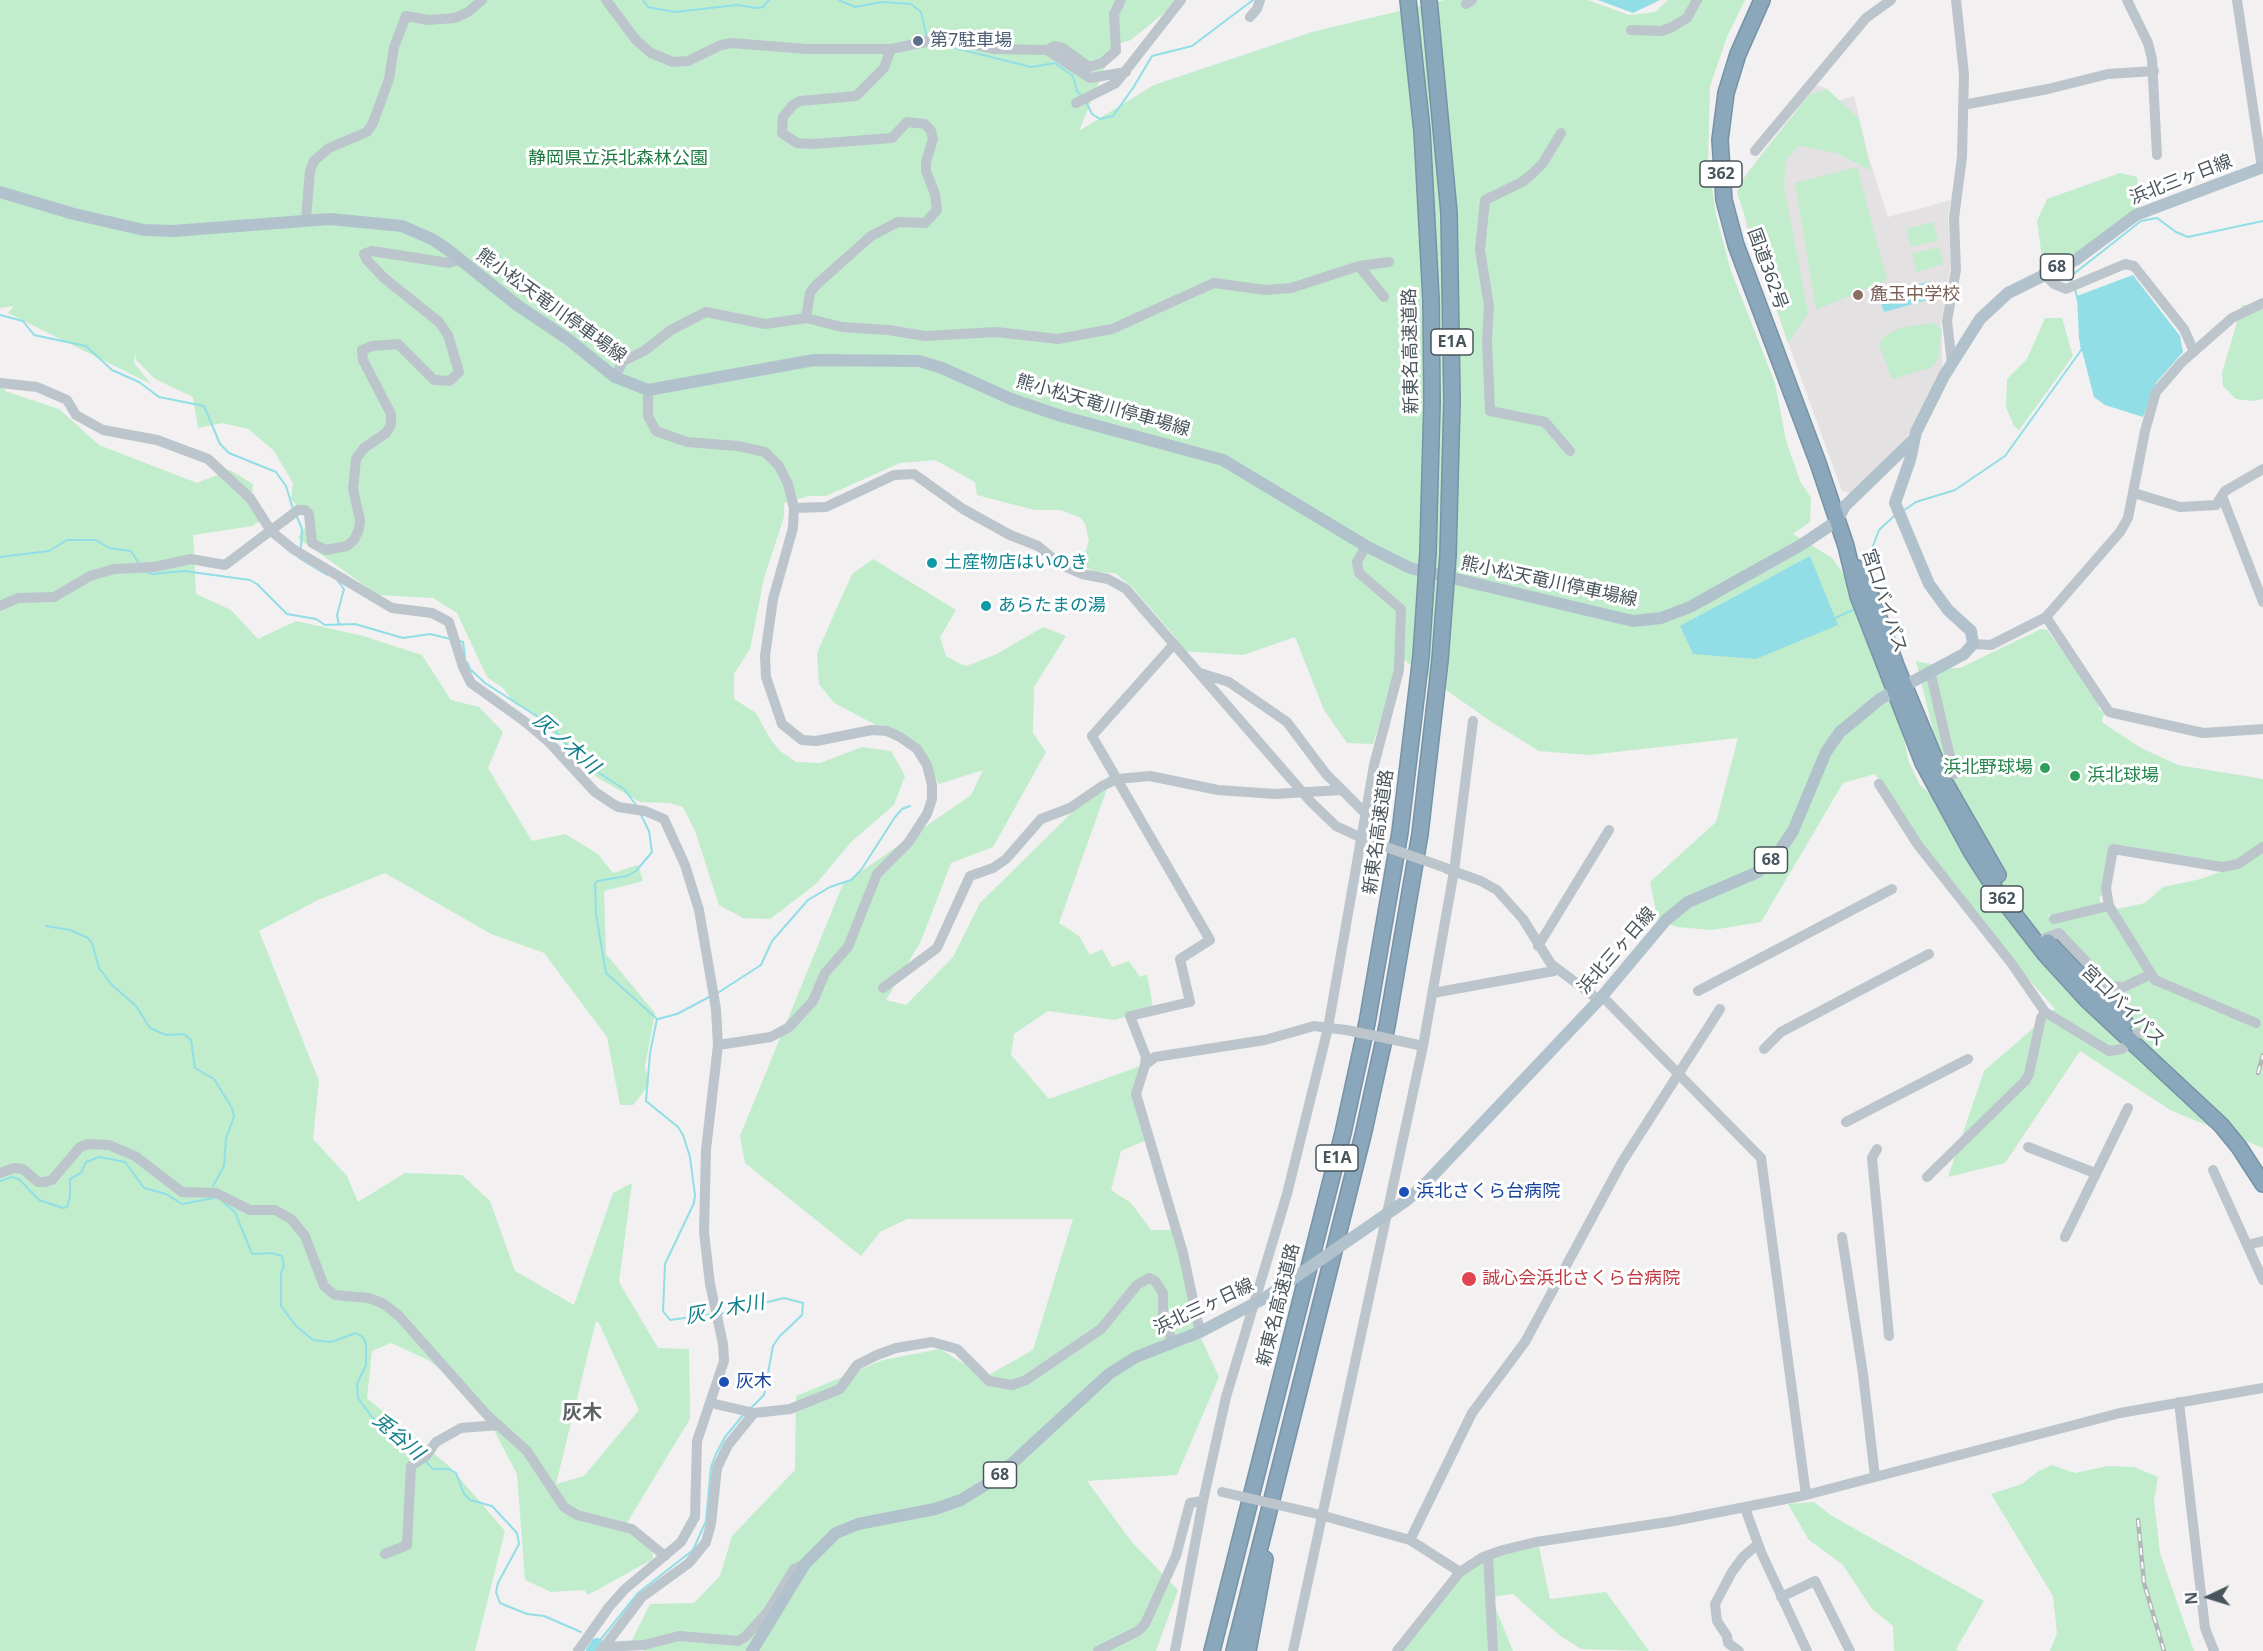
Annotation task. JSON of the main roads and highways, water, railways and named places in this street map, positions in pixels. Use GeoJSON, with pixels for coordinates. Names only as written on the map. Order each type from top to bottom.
{"type":"FeatureCollection","features":[{"type":"Feature","properties":{"kind":"highway","name":"新東名高速道路"},"geometry":{"type":"LineString","coordinates":[[1212,1651],[1343,1133],[1367,1023],[1400,832],[1421,656],[1428,552],[1432,402],[1431,300],[1422,131],[1408,0]]}},
{"type":"Feature","properties":{"kind":"highway","name":"E1A"},"geometry":{"type":"LineString","coordinates":[[1234,1651],[1363,1135],[1403,940],[1431,754],[1448,555],[1452,310],[1443,129],[1429,0]]}},
{"type":"Feature","properties":{"kind":"highway","name":"国道362号"},"geometry":{"type":"LineString","coordinates":[[1762,0],[1743,40],[1726,93],[1720,148],[1724,200],[1736,245],[1846,546]]}},
{"type":"Feature","properties":{"kind":"highway","name":"宮口バイパス"},"geometry":{"type":"LineString","coordinates":[[1846,546],[1858,596],[1899,688],[1944,782],[2000,878],[2045,938],[2134,1037],[2221,1125],[2239,1147],[2263,1184]]}},
{"type":"Feature","properties":{"kind":"highway","name":"宮口バイパス"},"geometry":{"type":"LineString","coordinates":[[1899,688],[1923,763],[1941,798],[1997,892],[2045,954],[2087,1000],[2211,1101],[2263,1163]]}},
{"type":"Feature","properties":{"kind":"highway"},"geometry":{"type":"LineString","coordinates":[[1248,1651],[1323,1298]]}},
{"type":"Feature","properties":{"kind":"highway"},"geometry":{"type":"LineString","coordinates":[[1206,1651],[1225,1599]]}},
{"type":"Feature","properties":{"kind":"main road","name":"浜北三ヶ日線"},"geometry":{"type":"LineString","coordinates":[[752,1651],[805,1564],[836,1533],[858,1524],[935,1509],[961,1500],[995,1479],[1109,1374],[1136,1357],[1200,1332],[1252,1307],[1378,1220],[1425,1184],[1601,998],[1666,920],[1688,902],[1758,872],[1778,853],[1793,831],[1826,752],[1840,732],[1880,699],[1964,654],[1973,644],[1971,632],[1967,626],[1948,610],[1934,593],[1897,510],[1896,499],[1910,460],[1914,439],[1952,363],[1980,319],[2008,293],[2043,273],[2076,259],[2136,215],[2263,167]]}},
{"type":"Feature","properties":{"kind":"main road","name":"熊小松天竜川停車場線"},"geometry":{"type":"LineString","coordinates":[[0,192],[74,214],[144,230],[172,231],[306,219],[361,220],[402,226],[432,239],[517,305],[569,340],[615,377],[648,390],[814,360],[919,361],[1061,416],[1223,460],[1366,546],[1420,570],[1633,621],[1661,618],[1690,607],[1801,545],[1837,520],[1845,506],[1914,439]]}},
{"type":"Feature","properties":{"kind":"water"},"geometry":{"type":"Polygon","coordinates":[[[1598,0],[1660,0],[1633,13],[1598,0]]]}},
{"type":"Feature","properties":{"kind":"water"},"geometry":{"type":"Polygon","coordinates":[[[2133,275],[2180,336],[2183,352],[2156,383],[2143,417],[2105,405],[2094,397],[2079,339],[2077,296],[2133,275]]]}},
{"type":"Feature","properties":{"kind":"water"},"geometry":{"type":"Polygon","coordinates":[[[1930,281],[1935,298],[1884,312],[1879,296],[1930,281]]]}},
{"type":"Feature","properties":{"kind":"water"},"geometry":{"type":"Polygon","coordinates":[[[1810,556],[1838,625],[1756,659],[1693,654],[1680,626],[1810,556]]]}},
{"type":"Feature","properties":{"kind":"waterway"},"geometry":{"type":"LineString","coordinates":[[643,0],[648,7],[675,12],[737,5],[757,8],[763,7],[769,0]]}},
{"type":"Feature","properties":{"kind":"waterway"},"geometry":{"type":"LineString","coordinates":[[839,0],[855,7],[882,2],[911,4],[921,12],[927,38]]}},
{"type":"Feature","properties":{"kind":"waterway"},"geometry":{"type":"LineString","coordinates":[[1086,102],[1092,114],[1100,119],[1113,116],[1152,56],[1192,46],[1253,0]]}},
{"type":"Feature","properties":{"kind":"waterway"},"geometry":{"type":"LineString","coordinates":[[931,42],[1031,67],[1055,63],[1073,76],[1077,91],[1081,95]]}},
{"type":"Feature","properties":{"kind":"waterway"},"geometry":{"type":"LineString","coordinates":[[2072,281],[2071,276],[2141,221],[2157,218],[2176,232],[2188,237],[2263,221]]}},
{"type":"Feature","properties":{"kind":"waterway"},"geometry":{"type":"LineString","coordinates":[[2075,289],[2078,301]]}},
{"type":"Feature","properties":{"kind":"waterway"},"geometry":{"type":"LineString","coordinates":[[0,315],[23,321],[34,335],[86,346],[112,370],[139,382],[159,397],[204,406],[220,444],[229,453],[276,472],[286,486],[293,509]]}},
{"type":"Feature","properties":{"kind":"waterway"},"geometry":{"type":"LineString","coordinates":[[1903,511],[1916,502],[1955,490],[2005,456],[2082,349],[2081,346]]}},
{"type":"Feature","properties":{"kind":"waterway"},"geometry":{"type":"LineString","coordinates":[[1870,554],[1879,530],[1894,516]]}},
{"type":"Feature","properties":{"kind":"waterway"},"geometry":{"type":"LineString","coordinates":[[297,517],[302,529],[301,547]]}},
{"type":"Feature","properties":{"kind":"waterway","name":"灰ノ木川"},"geometry":{"type":"LineString","coordinates":[[0,557],[49,551],[67,540],[96,540],[109,548],[131,551],[140,565]]}},
{"type":"Feature","properties":{"kind":"waterway"},"geometry":{"type":"LineString","coordinates":[[299,558],[327,575]]}},
{"type":"Feature","properties":{"kind":"waterway","name":"灰ノ木川"},"geometry":{"type":"LineString","coordinates":[[146,571],[152,574],[184,571],[250,580],[287,614],[316,619],[325,625],[355,624],[403,638],[430,634],[451,639]]}},
{"type":"Feature","properties":{"kind":"waterway"},"geometry":{"type":"LineString","coordinates":[[338,581],[344,589],[337,615],[339,625]]}},
{"type":"Feature","properties":{"kind":"waterway"},"geometry":{"type":"LineString","coordinates":[[1835,618],[1853,610]]}},
{"type":"Feature","properties":{"kind":"waterway","name":"灰ノ木川"},"geometry":{"type":"LineString","coordinates":[[460,641],[463,642],[465,657]]}},
{"type":"Feature","properties":{"kind":"waterway","name":"灰ノ木川"},"geometry":{"type":"LineString","coordinates":[[467,662],[470,669],[485,683],[549,724],[582,762],[624,789],[636,805]]}},
{"type":"Feature","properties":{"kind":"waterway"},"geometry":{"type":"LineString","coordinates":[[716,994],[761,965],[772,941],[808,900],[830,887],[851,880],[861,870],[895,817],[902,809],[910,806]]}},
{"type":"Feature","properties":{"kind":"waterway","name":"灰ノ木川"},"geometry":{"type":"LineString","coordinates":[[641,815],[649,831],[652,852],[636,871],[627,876],[597,881],[595,884],[596,914],[606,973],[657,1019]]}},
{"type":"Feature","properties":{"kind":"waterway"},"geometry":{"type":"LineString","coordinates":[[46,926],[70,930],[88,938],[92,943],[99,968],[112,985],[136,1006],[150,1028],[166,1035],[184,1034],[191,1040],[195,1068],[214,1079],[232,1108],[234,1117],[226,1138],[224,1166],[213,1186]]}},
{"type":"Feature","properties":{"kind":"waterway"},"geometry":{"type":"LineString","coordinates":[[658,1019],[677,1014],[711,996]]}},
{"type":"Feature","properties":{"kind":"waterway","name":"灰ノ木川"},"geometry":{"type":"LineString","coordinates":[[657,1019],[650,1053],[646,1101],[678,1127],[683,1135],[690,1157],[695,1195],[694,1203],[665,1264],[663,1311],[670,1320],[712,1314]]}},
{"type":"Feature","properties":{"kind":"waterway","name":"兎谷川"},"geometry":{"type":"LineString","coordinates":[[0,1181],[12,1177],[19,1179],[39,1200],[63,1208],[67,1207],[70,1197],[70,1179],[81,1173],[86,1162],[99,1157],[125,1162],[144,1188],[166,1194],[182,1204],[214,1198]]}},
{"type":"Feature","properties":{"kind":"waterway","name":"兎谷川"},"geometry":{"type":"LineString","coordinates":[[224,1203],[235,1212],[252,1254],[272,1253],[282,1256],[284,1266],[281,1273],[281,1306],[296,1326],[313,1340],[331,1342],[356,1333],[363,1337],[366,1344],[366,1365],[357,1384],[358,1398],[372,1417],[404,1437],[420,1456]]}},
{"type":"Feature","properties":{"kind":"waterway","name":"灰ノ木川"},"geometry":{"type":"LineString","coordinates":[[720,1314],[784,1298],[803,1303],[802,1315],[773,1346],[764,1395],[751,1408]]}},
{"type":"Feature","properties":{"kind":"waterway","name":"灰ノ木川"},"geometry":{"type":"LineString","coordinates":[[591,1639],[597,1644],[638,1593],[693,1550],[706,1521],[711,1467],[725,1437],[744,1414]]}},
{"type":"Feature","properties":{"kind":"waterway","name":"兎谷川"},"geometry":{"type":"LineString","coordinates":[[424,1460],[433,1469],[449,1469],[456,1473],[464,1494],[470,1500],[492,1506],[517,1533],[519,1544],[498,1583],[496,1592],[500,1603],[527,1614],[544,1616],[581,1632]]}},
{"type":"Feature","properties":{"kind":"waterway","name":"灰ノ木川"},"geometry":{"type":"LineString","coordinates":[[592,1651],[597,1644]]}},
{"type":"Feature","properties":{"kind":"railway"},"geometry":{"type":"LineString","coordinates":[[2258,1073],[2263,1055]]}},
{"type":"Feature","properties":{"kind":"railway"},"geometry":{"type":"LineString","coordinates":[[2138,1520],[2144,1583],[2164,1651]]}},
{"type":"Feature","properties":{"kind":"place","name":"第7駐車場"},"geometry":{"type":"Point","coordinates":[918,41]}},
{"type":"Feature","properties":{"kind":"place","name":"麁玉中学校"},"geometry":{"type":"Point","coordinates":[1858,295]}},
{"type":"Feature","properties":{"kind":"place","name":"土産物店はいのき"},"geometry":{"type":"Point","coordinates":[932,563]}},
{"type":"Feature","properties":{"kind":"place","name":"あらたまの湯"},"geometry":{"type":"Point","coordinates":[986,606]}},
{"type":"Feature","properties":{"kind":"place","name":"浜北野球場"},"geometry":{"type":"Point","coordinates":[2045,768]}},
{"type":"Feature","properties":{"kind":"place","name":"浜北球場"},"geometry":{"type":"Point","coordinates":[2075,776]}},
{"type":"Feature","properties":{"kind":"place","name":"浜北さくら台病院"},"geometry":{"type":"Point","coordinates":[1404,1192]}},
{"type":"Feature","properties":{"kind":"place","name":"誠心会浜北さくら台病院"},"geometry":{"type":"Point","coordinates":[1469,1279]}},
{"type":"Feature","properties":{"kind":"place","name":"灰木"},"geometry":{"type":"Point","coordinates":[724,1382]}},
{"type":"Feature","properties":{"kind":"district","name":"灰木"},"geometry":{"type":"Point","coordinates":[582,1413]}},
{"type":"Feature","properties":{"kind":"park label","name":"静岡県立浜北森林公園"},"geometry":{"type":"Point","coordinates":[618,159]}}]}
